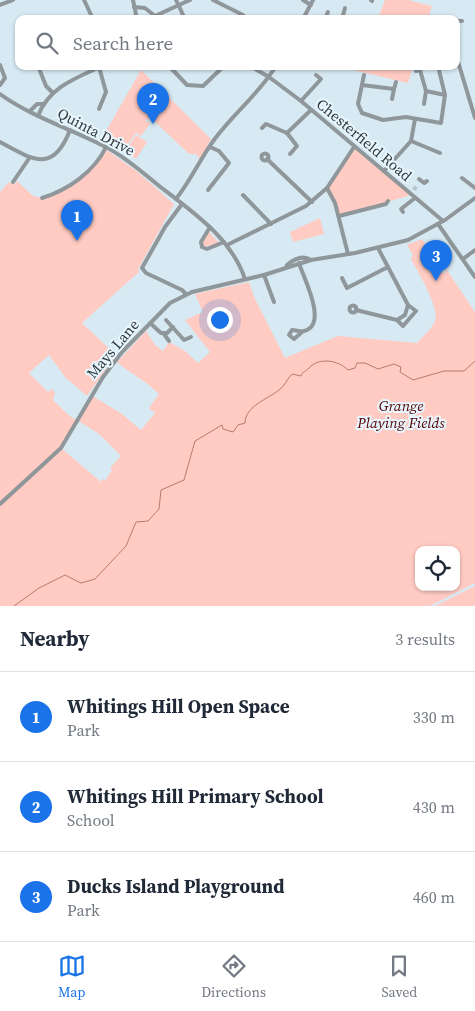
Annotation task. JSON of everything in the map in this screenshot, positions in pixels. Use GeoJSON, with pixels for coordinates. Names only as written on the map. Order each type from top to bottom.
{"type":"FeatureCollection","features":[{"type":"Feature","properties":{"kind":"street"},"geometry":{"type":"LineString","coordinates":[[0,5],[13,0]]}},
{"type":"Feature","properties":{"kind":"street"},"geometry":{"type":"LineString","coordinates":[[84,0],[91,15]]}},
{"type":"Feature","properties":{"kind":"street"},"geometry":{"type":"LineString","coordinates":[[133,0],[136,15]]}},
{"type":"Feature","properties":{"kind":"street"},"geometry":{"type":"LineString","coordinates":[[176,0],[183,15]]}},
{"type":"Feature","properties":{"kind":"street"},"geometry":{"type":"LineString","coordinates":[[159,15],[190,0]]}},
{"type":"Feature","properties":{"kind":"street"},"geometry":{"type":"LineString","coordinates":[[213,0],[243,15]]}},
{"type":"Feature","properties":{"kind":"street"},"geometry":{"type":"LineString","coordinates":[[303,0],[312,2],[306,15]]}},
{"type":"Feature","properties":{"kind":"street"},"geometry":{"type":"LineString","coordinates":[[134,7],[145,8],[153,15]]}},
{"type":"Feature","properties":{"kind":"street"},"geometry":{"type":"LineString","coordinates":[[343,15],[345,8]]}},
{"type":"Feature","properties":{"kind":"street"},"geometry":{"type":"LineString","coordinates":[[0,65],[5,78],[0,86]]}},
{"type":"Feature","properties":{"kind":"street"},"geometry":{"type":"LineString","coordinates":[[460,68],[475,118]]}},
{"type":"Feature","properties":{"kind":"street"},"geometry":{"type":"LineString","coordinates":[[40,70],[46,86],[52,92]]}},
{"type":"Feature","properties":{"kind":"street"},"geometry":{"type":"LineString","coordinates":[[38,116],[43,104],[52,92],[95,70]]}},
{"type":"Feature","properties":{"kind":"street"},"geometry":{"type":"LineString","coordinates":[[99,109],[106,92],[102,70]]}},
{"type":"Feature","properties":{"kind":"street"},"geometry":{"type":"LineString","coordinates":[[173,70],[188,85],[196,86],[205,85],[220,70]]}},
{"type":"Feature","properties":{"kind":"street","name":"Chesterfield Road"},"geometry":{"type":"LineString","coordinates":[[257,70],[301,101],[415,198],[441,223],[475,277]]}},
{"type":"Feature","properties":{"kind":"street"},"geometry":{"type":"LineString","coordinates":[[176,199],[189,183],[210,147],[273,70]]}},
{"type":"Feature","properties":{"kind":"street"},"geometry":{"type":"LineString","coordinates":[[420,70],[426,91],[424,104]]}},
{"type":"Feature","properties":{"kind":"street"},"geometry":{"type":"LineString","coordinates":[[364,75],[358,104],[362,114],[383,120],[397,117],[442,123],[445,95],[439,70]]}},
{"type":"Feature","properties":{"kind":"street"},"geometry":{"type":"LineString","coordinates":[[301,101],[320,79],[316,75]]}},
{"type":"Feature","properties":{"kind":"street"},"geometry":{"type":"LineString","coordinates":[[392,99],[396,82]]}},
{"type":"Feature","properties":{"kind":"street"},"geometry":{"type":"LineString","coordinates":[[362,85],[394,90]]}},
{"type":"Feature","properties":{"kind":"street"},"geometry":{"type":"LineString","coordinates":[[426,91],[445,95]]}},
{"type":"Feature","properties":{"kind":"street","name":"Quinta Drive"},"geometry":{"type":"LineString","coordinates":[[0,94],[38,116],[106,147],[134,164],[210,227],[225,244],[245,279]]}},
{"type":"Feature","properties":{"kind":"street"},"geometry":{"type":"LineString","coordinates":[[30,111],[37,104],[43,104]]}},
{"type":"Feature","properties":{"kind":"street"},"geometry":{"type":"LineString","coordinates":[[287,133],[311,110]]}},
{"type":"Feature","properties":{"kind":"street"},"geometry":{"type":"LineString","coordinates":[[384,171],[411,141],[415,119]]}},
{"type":"Feature","properties":{"kind":"street"},"geometry":{"type":"LineString","coordinates":[[262,128],[266,124],[287,133],[297,146],[290,154]]}},
{"type":"Feature","properties":{"kind":"street"},"geometry":{"type":"LineString","coordinates":[[0,142],[30,157],[43,161],[55,156],[70,130]]}},
{"type":"Feature","properties":{"kind":"street"},"geometry":{"type":"LineString","coordinates":[[411,141],[440,153]]}},
{"type":"Feature","properties":{"kind":"street"},"geometry":{"type":"LineString","coordinates":[[42,198],[64,189],[90,169],[106,147]]}},
{"type":"Feature","properties":{"kind":"street"},"geometry":{"type":"LineString","coordinates":[[208,190],[229,163],[218,151],[210,147]]}},
{"type":"Feature","properties":{"kind":"street"},"geometry":{"type":"LineString","coordinates":[[210,227],[201,242],[202,247],[207,249],[225,244],[299,211],[327,188],[354,147]]}},
{"type":"Feature","properties":{"kind":"street"},"geometry":{"type":"LineString","coordinates":[[13,182],[30,157]]}},
{"type":"Feature","properties":{"kind":"street"},"geometry":{"type":"LineString","coordinates":[[267,159],[312,202]]}},
{"type":"Feature","properties":{"kind":"street"},"geometry":{"type":"LineString","coordinates":[[462,178],[475,188]]}},
{"type":"Feature","properties":{"kind":"street"},"geometry":{"type":"LineString","coordinates":[[417,185],[420,180],[424,183],[427,181]]}},
{"type":"Feature","properties":{"kind":"street"},"geometry":{"type":"LineString","coordinates":[[327,188],[335,202],[348,254]]}},
{"type":"Feature","properties":{"kind":"street"},"geometry":{"type":"LineString","coordinates":[[410,194],[414,190]]}},
{"type":"Feature","properties":{"kind":"street"},"geometry":{"type":"LineString","coordinates":[[243,195],[271,224]]}},
{"type":"Feature","properties":{"kind":"street"},"geometry":{"type":"LineString","coordinates":[[403,212],[401,209],[415,198]]}},
{"type":"Feature","properties":{"kind":"street","name":"Mays Lane"},"geometry":{"type":"LineString","coordinates":[[0,504],[61,448],[103,377],[167,304],[186,294],[264,275],[311,260],[378,248],[408,240],[441,223],[475,198]]}},
{"type":"Feature","properties":{"kind":"street"},"geometry":{"type":"LineString","coordinates":[[339,216],[386,204],[388,201]]}},
{"type":"Feature","properties":{"kind":"street"},"geometry":{"type":"LineString","coordinates":[[182,204],[165,226],[142,268],[186,294]]}},
{"type":"Feature","properties":{"kind":"street"},"geometry":{"type":"LineString","coordinates":[[356,310],[397,320],[405,326],[416,311],[408,305],[378,248]]}},
{"type":"Feature","properties":{"kind":"street"},"geometry":{"type":"LineString","coordinates":[[463,259],[475,250]]}},
{"type":"Feature","properties":{"kind":"street","name":"Mays Lane"},"geometry":{"type":"LineString","coordinates":[[286,268],[287,265],[296,259],[308,258],[311,260]]}},
{"type":"Feature","properties":{"kind":"street"},"geometry":{"type":"LineString","coordinates":[[299,264],[315,306],[313,321],[307,330],[302,332]]}},
{"type":"Feature","properties":{"kind":"street"},"geometry":{"type":"LineString","coordinates":[[342,291],[388,267]]}},
{"type":"Feature","properties":{"kind":"street"},"geometry":{"type":"LineString","coordinates":[[264,275],[274,302]]}},
{"type":"Feature","properties":{"kind":"street"},"geometry":{"type":"LineString","coordinates":[[342,278],[347,288]]}},
{"type":"Feature","properties":{"kind":"street"},"geometry":{"type":"LineString","coordinates":[[397,320],[405,315],[408,305]]}},
{"type":"Feature","properties":{"kind":"street"},"geometry":{"type":"LineString","coordinates":[[166,320],[184,340]]}},
{"type":"Feature","properties":{"kind":"street"},"geometry":{"type":"LineString","coordinates":[[150,323],[170,341]]}},
{"type":"Feature","properties":{"kind":"street"},"geometry":{"type":"LineString","coordinates":[[164,334],[173,327]]}},
{"type":"Feature","properties":{"kind":"street"},"geometry":{"type":"LineString","coordinates":[[180,344],[191,337]]}},
{"type":"Feature","properties":{"kind":"green space"},"geometry":{"type":"Polygon","coordinates":[[[385,0],[408,0],[432,6],[429,15],[379,15],[385,0]]]}},
{"type":"Feature","properties":{"kind":"green space"},"geometry":{"type":"Polygon","coordinates":[[[141,70],[211,139],[200,159],[196,154],[189,154],[151,118],[145,120],[150,124],[141,136],[136,133],[123,151],[102,138],[141,70]]]}},
{"type":"Feature","properties":{"kind":"green space"},"geometry":{"type":"Polygon","coordinates":[[[353,70],[412,70],[408,83],[353,70]]]}},
{"type":"Feature","properties":{"kind":"green space"},"geometry":{"type":"Polygon","coordinates":[[[136,135],[147,142],[136,159],[125,151],[136,135]]]}},
{"type":"Feature","properties":{"kind":"green space"},"geometry":{"type":"Polygon","coordinates":[[[354,147],[411,195],[339,216],[327,188],[354,147]]]}},
{"type":"Feature","properties":{"kind":"green space","name":"Grange Playing Fields"},"geometry":{"type":"Polygon","coordinates":[[[105,149],[135,170],[174,204],[138,269],[139,272],[82,323],[116,355],[87,396],[65,377],[49,355],[29,373],[48,392],[52,389],[55,393],[53,400],[76,420],[91,395],[122,414],[141,430],[155,413],[149,408],[159,394],[117,362],[146,331],[155,345],[163,351],[169,342],[185,351],[198,363],[210,352],[185,320],[203,312],[195,294],[249,282],[255,299],[285,358],[338,336],[417,343],[432,327],[436,315],[423,281],[411,259],[413,255],[407,245],[422,239],[444,274],[447,270],[475,312],[475,583],[460,591],[460,546],[415,546],[415,591],[459,591],[430,606],[0,606],[0,192],[9,182],[14,185],[17,181],[33,196],[42,198],[55,194],[90,169],[105,149]],[[77,420],[61,448],[101,482],[102,479],[105,481],[112,470],[110,468],[121,456],[99,434],[77,420]]]}},
{"type":"Feature","properties":{"kind":"green space"},"geometry":{"type":"Polygon","coordinates":[[[320,218],[324,234],[293,242],[290,232],[320,218]]]}},
{"type":"Feature","properties":{"kind":"green space"},"geometry":{"type":"Polygon","coordinates":[[[209,232],[219,243],[204,247],[202,243],[209,232]]]}},
{"type":"Feature","properties":{"kind":"green space"},"geometry":{"type":"Polygon","coordinates":[[[475,586],[475,606],[434,606],[439,604],[475,586]]]}},
{"type":"Feature","properties":{"kind":"waterway"},"geometry":{"type":"LineString","coordinates":[[14,606],[39,588],[65,575],[81,583],[95,579],[126,546],[136,522],[148,521],[159,509],[161,490],[184,480],[195,441],[222,425],[223,429],[233,432],[238,425],[245,423],[246,417],[253,407],[281,388],[292,374],[301,376],[303,372],[313,365],[323,361],[334,362],[348,370],[355,368],[357,363],[365,363],[378,369],[394,364],[401,367],[400,372],[413,380],[444,371],[464,371],[475,361]]}},
{"type":"Feature","properties":{"kind":"tunnel"},"geometry":{"type":"LineString","coordinates":[[414,190],[417,185]]}},
{"type":"Feature","properties":{"kind":"place","name":"Whitings Hill Primary School"},"geometry":{"type":"Point","coordinates":[153,124]}},
{"type":"Feature","properties":{"kind":"place","name":"Whitings Hill Open Space"},"geometry":{"type":"Point","coordinates":[77,241]}},
{"type":"Feature","properties":{"kind":"place","name":"Ducks Island Playground"},"geometry":{"type":"Point","coordinates":[436,281]}}]}
